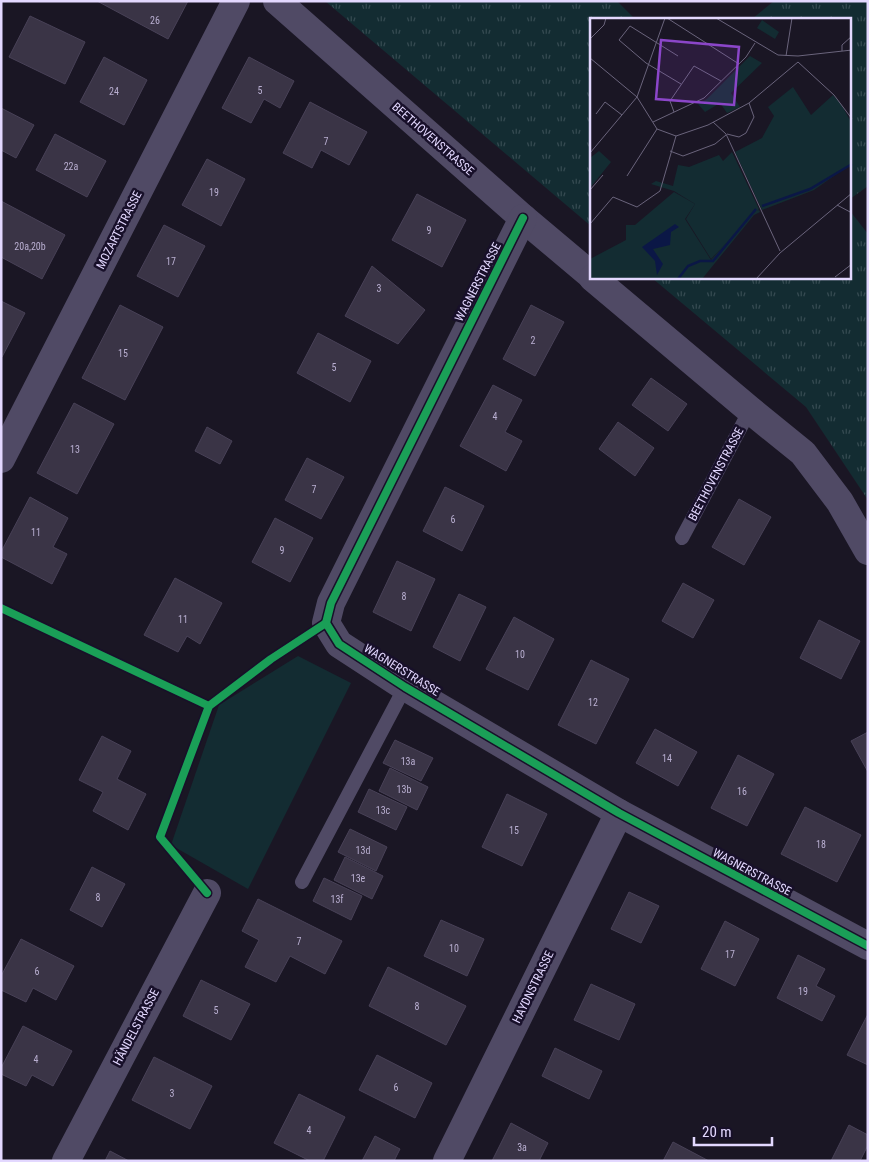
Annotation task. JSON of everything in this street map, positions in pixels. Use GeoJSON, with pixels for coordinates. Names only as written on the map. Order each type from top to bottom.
{"type":"FeatureCollection","features":[{"type":"Feature","properties":{"kind":"street","name":"MOZARTSTRASSE"},"geometry":{"type":"LineString","coordinates":[[1,459],[236,1]]}},
{"type":"Feature","properties":{"kind":"street","name":"BEETHOVENSTRASSE"},"geometry":{"type":"LineString","coordinates":[[277,1],[590,275]]}},
{"type":"Feature","properties":{"kind":"street","name":"WAGNERSTRASSE"},"geometry":{"type":"LineString","coordinates":[[523,218],[331,602],[326,623],[340,644],[405,687],[619,813],[868,946]]}},
{"type":"Feature","properties":{"kind":"street","name":"BEETHOVENSTRASSE"},"geometry":{"type":"LineString","coordinates":[[594,279],[803,453],[840,502],[868,551]]}},
{"type":"Feature","properties":{"kind":"street","name":"HAYDNSTRASSE"},"geometry":{"type":"LineString","coordinates":[[447,1161],[619,813]]}},
{"type":"Feature","properties":{"kind":"street","name":"HÄNDELSTRASSE"},"geometry":{"type":"LineString","coordinates":[[66,1161],[207,894]]}},
{"type":"Feature","properties":{"kind":"lane","name":"BEETHOVENSTRASSE"},"geometry":{"type":"LineString","coordinates":[[682,538],[750,410]]}},
{"type":"Feature","properties":{"kind":"lane"},"geometry":{"type":"LineString","coordinates":[[302,882],[405,687]]}},
{"type":"Feature","properties":{"kind":"green space"},"geometry":{"type":"Polygon","coordinates":[[[325,1],[617,1],[634,18],[590,18],[590,225],[325,1]]]}},
{"type":"Feature","properties":{"kind":"green space"},"geometry":{"type":"Polygon","coordinates":[[[774,1],[868,1],[868,186],[852,198],[852,18],[753,18],[774,1]]]}},
{"type":"Feature","properties":{"kind":"green space"},"geometry":{"type":"Polygon","coordinates":[[[852,214],[868,234],[868,500],[806,407],[653,279],[852,279],[852,214]]]}},
{"type":"Feature","properties":{"kind":"green space"},"geometry":{"type":"Polygon","coordinates":[[[298,656],[351,683],[248,889],[171,845],[219,705],[298,656]]]}},
{"type":"Feature","properties":{"kind":"building"},"geometry":{"type":"Polygon","coordinates":[[[97,1],[188,1],[168,39],[97,1]]]}},
{"type":"Feature","properties":{"kind":"building"},"geometry":{"type":"Polygon","coordinates":[[[30,16],[85,42],[65,84],[9,57],[30,16]]]}},
{"type":"Feature","properties":{"kind":"building"},"geometry":{"type":"Polygon","coordinates":[[[104,57],[147,80],[124,125],[80,102],[104,57]]]}},
{"type":"Feature","properties":{"kind":"building"},"geometry":{"type":"Polygon","coordinates":[[[249,57],[294,81],[280,108],[264,99],[251,123],[222,108],[249,57]]]}},
{"type":"Feature","properties":{"kind":"building"},"geometry":{"type":"Polygon","coordinates":[[[310,102],[367,132],[349,165],[321,150],[312,168],[283,153],[310,102]]]}},
{"type":"Feature","properties":{"kind":"building"},"geometry":{"type":"Polygon","coordinates":[[[1,108],[34,125],[16,158],[1,150],[1,108]]]}},
{"type":"Feature","properties":{"kind":"building"},"geometry":{"type":"Polygon","coordinates":[[[55,134],[106,161],[87,197],[36,170],[55,134]]]}},
{"type":"Feature","properties":{"kind":"building"},"geometry":{"type":"Polygon","coordinates":[[[207,159],[245,179],[221,226],[182,205],[207,159]]]}},
{"type":"Feature","properties":{"kind":"building"},"geometry":{"type":"Polygon","coordinates":[[[417,194],[466,220],[442,267],[392,240],[417,194]]]}},
{"type":"Feature","properties":{"kind":"building"},"geometry":{"type":"Polygon","coordinates":[[[1,201],[65,235],[42,279],[1,257],[1,201]]]}},
{"type":"Feature","properties":{"kind":"building"},"geometry":{"type":"Polygon","coordinates":[[[164,225],[205,246],[178,297],[137,276],[164,225]]]}},
{"type":"Feature","properties":{"kind":"building"},"geometry":{"type":"Polygon","coordinates":[[[372,266],[425,310],[398,344],[345,316],[372,266]]]}},
{"type":"Feature","properties":{"kind":"building"},"geometry":{"type":"Polygon","coordinates":[[[1,301],[25,313],[2,357],[1,357],[1,301]]]}},
{"type":"Feature","properties":{"kind":"building"},"geometry":{"type":"Polygon","coordinates":[[[120,305],[163,327],[125,400],[82,378],[120,305]]]}},
{"type":"Feature","properties":{"kind":"building"},"geometry":{"type":"Polygon","coordinates":[[[531,305],[564,322],[535,376],[503,359],[531,305]]]}},
{"type":"Feature","properties":{"kind":"building"},"geometry":{"type":"Polygon","coordinates":[[[318,333],[371,361],[350,402],[297,373],[318,333]]]}},
{"type":"Feature","properties":{"kind":"building"},"geometry":{"type":"Polygon","coordinates":[[[651,378],[687,404],[668,431],[632,405],[651,378]]]}},
{"type":"Feature","properties":{"kind":"building"},"geometry":{"type":"Polygon","coordinates":[[[493,385],[522,400],[505,432],[522,441],[506,471],[460,446],[493,385]]]}},
{"type":"Feature","properties":{"kind":"building"},"geometry":{"type":"Polygon","coordinates":[[[74,403],[114,424],[77,494],[37,473],[74,403]]]}},
{"type":"Feature","properties":{"kind":"building"},"geometry":{"type":"Polygon","coordinates":[[[618,422],[654,448],[635,476],[599,449],[618,422]]]}},
{"type":"Feature","properties":{"kind":"building"},"geometry":{"type":"Polygon","coordinates":[[[207,427],[232,441],[220,464],[195,451],[207,427]]]}},
{"type":"Feature","properties":{"kind":"building"},"geometry":{"type":"Polygon","coordinates":[[[307,458],[344,477],[321,519],[285,500],[307,458]]]}},
{"type":"Feature","properties":{"kind":"building"},"geometry":{"type":"Polygon","coordinates":[[[445,487],[484,506],[462,551],[423,531],[445,487]]]}},
{"type":"Feature","properties":{"kind":"building"},"geometry":{"type":"Polygon","coordinates":[[[30,497],[68,518],[53,547],[67,554],[52,584],[1,557],[1,552],[30,497]]]}},
{"type":"Feature","properties":{"kind":"building"},"geometry":{"type":"Polygon","coordinates":[[[739,499],[771,517],[744,565],[712,547],[739,499]]]}},
{"type":"Feature","properties":{"kind":"building"},"geometry":{"type":"Polygon","coordinates":[[[275,518],[313,538],[290,582],[252,562],[275,518]]]}},
{"type":"Feature","properties":{"kind":"building"},"geometry":{"type":"Polygon","coordinates":[[[397,561],[435,579],[411,631],[373,612],[397,561]]]}},
{"type":"Feature","properties":{"kind":"building"},"geometry":{"type":"Polygon","coordinates":[[[175,578],[222,603],[200,644],[187,636],[178,652],[144,635],[175,578]]]}},
{"type":"Feature","properties":{"kind":"building"},"geometry":{"type":"Polygon","coordinates":[[[683,583],[714,600],[693,638],[662,621],[683,583]]]}},
{"type":"Feature","properties":{"kind":"building"},"geometry":{"type":"Polygon","coordinates":[[[459,594],[486,607],[460,661],[433,647],[459,594]]]}},
{"type":"Feature","properties":{"kind":"building"},"geometry":{"type":"Polygon","coordinates":[[[514,617],[554,639],[528,690],[486,669],[514,617]]]}},
{"type":"Feature","properties":{"kind":"building"},"geometry":{"type":"Polygon","coordinates":[[[819,620],[860,641],[841,679],[800,658],[819,620]]]}},
{"type":"Feature","properties":{"kind":"building"},"geometry":{"type":"Polygon","coordinates":[[[591,660],[629,679],[596,744],[558,725],[591,660]]]}},
{"type":"Feature","properties":{"kind":"building"},"geometry":{"type":"Polygon","coordinates":[[[655,729],[697,752],[678,786],[636,763],[655,729]]]}},
{"type":"Feature","properties":{"kind":"building"},"geometry":{"type":"Polygon","coordinates":[[[868,732],[868,772],[851,741],[868,732]]]}},
{"type":"Feature","properties":{"kind":"building"},"geometry":{"type":"Polygon","coordinates":[[[102,736],[131,751],[117,779],[146,794],[128,830],[93,811],[103,792],[79,780],[102,736]]]}},
{"type":"Feature","properties":{"kind":"building"},"geometry":{"type":"Polygon","coordinates":[[[395,740],[433,758],[421,781],[383,763],[395,740]]]}},
{"type":"Feature","properties":{"kind":"building"},"geometry":{"type":"Polygon","coordinates":[[[738,755],[774,774],[747,826],[711,808],[738,755]]]}},
{"type":"Feature","properties":{"kind":"building"},"geometry":{"type":"Polygon","coordinates":[[[390,768],[428,787],[417,810],[379,791],[390,768]]]}},
{"type":"Feature","properties":{"kind":"building"},"geometry":{"type":"Polygon","coordinates":[[[369,789],[407,807],[396,830],[358,812],[369,789]]]}},
{"type":"Feature","properties":{"kind":"building"},"geometry":{"type":"Polygon","coordinates":[[[507,794],[547,814],[522,866],[482,847],[507,794]]]}},
{"type":"Feature","properties":{"kind":"building"},"geometry":{"type":"Polygon","coordinates":[[[805,807],[861,835],[837,882],[781,854],[805,807]]]}},
{"type":"Feature","properties":{"kind":"building"},"geometry":{"type":"Polygon","coordinates":[[[350,829],[387,847],[376,871],[338,852],[350,829]]]}},
{"type":"Feature","properties":{"kind":"building"},"geometry":{"type":"Polygon","coordinates":[[[345,857],[383,876],[372,899],[334,880],[345,857]]]}},
{"type":"Feature","properties":{"kind":"building"},"geometry":{"type":"Polygon","coordinates":[[[92,867],[125,884],[102,927],[70,910],[92,867]]]}},
{"type":"Feature","properties":{"kind":"building"},"geometry":{"type":"Polygon","coordinates":[[[324,878],[362,896],[351,920],[313,901],[324,878]]]}},
{"type":"Feature","properties":{"kind":"building"},"geometry":{"type":"Polygon","coordinates":[[[629,892],[659,906],[641,943],[611,929],[629,892]]]}},
{"type":"Feature","properties":{"kind":"building"},"geometry":{"type":"Polygon","coordinates":[[[258,899],[342,941],[325,974],[290,956],[276,982],[245,967],[259,940],[242,931],[258,899]]]}},
{"type":"Feature","properties":{"kind":"building"},"geometry":{"type":"Polygon","coordinates":[[[441,920],[484,939],[467,976],[424,956],[441,920]]]}},
{"type":"Feature","properties":{"kind":"building"},"geometry":{"type":"Polygon","coordinates":[[[725,921],[759,939],[735,986],[701,969],[725,921]]]}},
{"type":"Feature","properties":{"kind":"building"},"geometry":{"type":"Polygon","coordinates":[[[21,939],[74,966],[56,1000],[33,988],[26,1002],[1,990],[1,976],[21,939]]]}},
{"type":"Feature","properties":{"kind":"building"},"geometry":{"type":"Polygon","coordinates":[[[798,955],[825,969],[816,986],[835,996],[822,1021],[777,998],[798,955]]]}},
{"type":"Feature","properties":{"kind":"building"},"geometry":{"type":"Polygon","coordinates":[[[388,967],[466,1006],[446,1045],[369,1006],[388,967]]]}},
{"type":"Feature","properties":{"kind":"building"},"geometry":{"type":"Polygon","coordinates":[[[201,980],[250,1004],[231,1040],[183,1016],[201,980]]]}},
{"type":"Feature","properties":{"kind":"building"},"geometry":{"type":"Polygon","coordinates":[[[591,984],[635,1004],[619,1040],[574,1020],[591,984]]]}},
{"type":"Feature","properties":{"kind":"building"},"geometry":{"type":"Polygon","coordinates":[[[868,1014],[868,1065],[847,1055],[868,1014]]]}},
{"type":"Feature","properties":{"kind":"building"},"geometry":{"type":"Polygon","coordinates":[[[23,1026],[72,1051],[53,1086],[32,1075],[26,1086],[1,1074],[1,1068],[23,1026]]]}},
{"type":"Feature","properties":{"kind":"building"},"geometry":{"type":"Polygon","coordinates":[[[555,1048],[602,1071],[589,1099],[542,1076],[555,1048]]]}},
{"type":"Feature","properties":{"kind":"building"},"geometry":{"type":"Polygon","coordinates":[[[377,1055],[432,1083],[415,1118],[359,1090],[377,1055]]]}},
{"type":"Feature","properties":{"kind":"building"},"geometry":{"type":"Polygon","coordinates":[[[154,1057],[212,1086],[190,1129],[132,1100],[154,1057]]]}},
{"type":"Feature","properties":{"kind":"building"},"geometry":{"type":"Polygon","coordinates":[[[299,1094],[345,1117],[323,1161],[310,1161],[274,1143],[299,1094]]]}},
{"type":"Feature","properties":{"kind":"building"},"geometry":{"type":"Polygon","coordinates":[[[511,1123],[548,1143],[539,1161],[492,1161],[511,1123]]]}},
{"type":"Feature","properties":{"kind":"building"},"geometry":{"type":"Polygon","coordinates":[[[849,1125],[868,1135],[868,1145],[860,1161],[831,1161],[849,1125]]]}},
{"type":"Feature","properties":{"kind":"building"},"geometry":{"type":"Polygon","coordinates":[[[375,1136],[400,1149],[394,1161],[362,1161],[375,1136]]]}},
{"type":"Feature","properties":{"kind":"building"},"geometry":{"type":"Polygon","coordinates":[[[673,1142],[709,1161],[663,1161],[673,1142]]]}},
{"type":"Feature","properties":{"kind":"building"},"geometry":{"type":"Polygon","coordinates":[[[110,1151],[129,1161],[105,1161],[110,1151]]]}},
{"type":"Feature","properties":{"kind":"cycle path"},"geometry":{"type":"LineString","coordinates":[[523,218],[331,603],[326,623],[339,644],[405,687],[619,813],[868,946]]}},
{"type":"Feature","properties":{"kind":"cycle path"},"geometry":{"type":"LineString","coordinates":[[1,608],[209,706]]}},
{"type":"Feature","properties":{"kind":"cycle path"},"geometry":{"type":"LineString","coordinates":[[207,893],[160,837],[209,706],[271,659],[326,623]]}}]}
